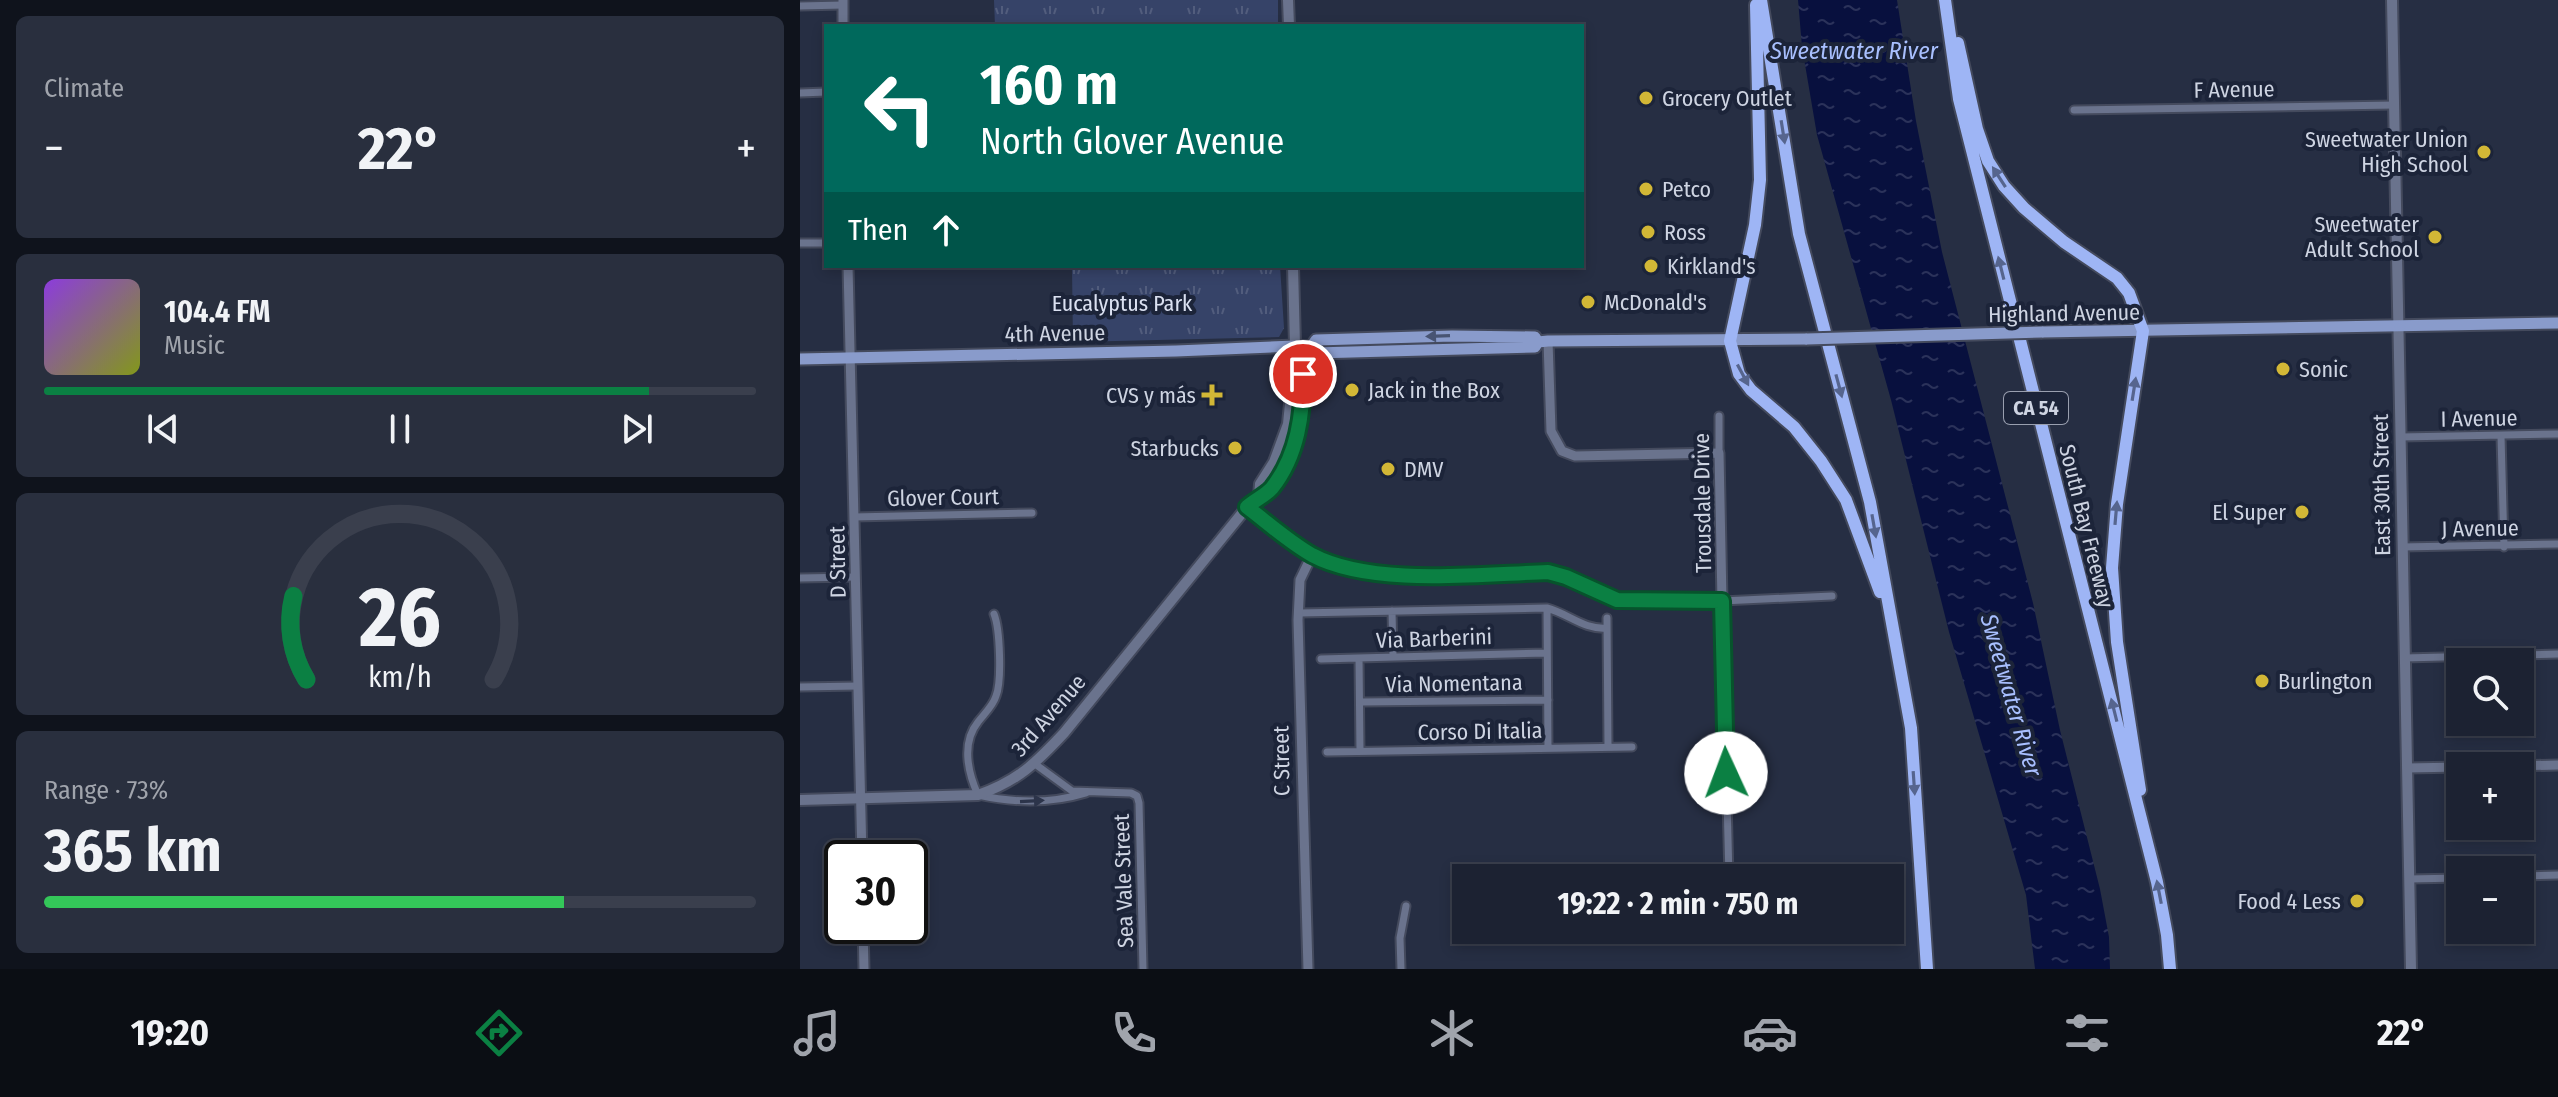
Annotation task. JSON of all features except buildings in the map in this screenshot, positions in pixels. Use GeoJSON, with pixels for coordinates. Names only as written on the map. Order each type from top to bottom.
{"type":"FeatureCollection","features":[{"type":"Feature","properties":{"kind":"highway"},"geometry":{"type":"LineString","coordinates":[[1758,0],[1760,180],[1755,225],[1730,341],[1739,374],[1751,390],[1794,427],[1846,500],[1893,629]]}},
{"type":"Feature","properties":{"kind":"highway"},"geometry":{"type":"LineString","coordinates":[[1758,0],[1799,234],[1870,502],[1911,728],[1927,969]]}},
{"type":"Feature","properties":{"kind":"highway"},"geometry":{"type":"LineString","coordinates":[[1948,0],[1969,96],[1988,161],[2004,186],[2024,208],[2064,242],[2117,278],[2129,293],[2143,331],[2117,504],[2112,568],[2117,642],[2140,782],[2140,813]]}},
{"type":"Feature","properties":{"kind":"highway","name":"South Bay Freeway"},"geometry":{"type":"LineString","coordinates":[[1948,0],[1959,99],[2140,813],[2167,935],[2170,969]]}},
{"type":"Feature","properties":{"kind":"main road"},"geometry":{"type":"LineString","coordinates":[[1288,0],[1289,24]]}},
{"type":"Feature","properties":{"kind":"main road","name":"East 30th Street"},"geometry":{"type":"LineString","coordinates":[[2392,0],[2411,969]]}},
{"type":"Feature","properties":{"kind":"main road"},"geometry":{"type":"LineString","coordinates":[[1247,507],[1269,491],[1296,440],[1303,374],[1298,367],[1295,346],[1293,268]]}},
{"type":"Feature","properties":{"kind":"main road","name":"Highland Avenue"},"geometry":{"type":"LineString","coordinates":[[1570,343],[2558,323]]}},
{"type":"Feature","properties":{"kind":"main road","name":"4th Avenue"},"geometry":{"type":"LineString","coordinates":[[800,359],[1295,346],[1311,347],[1315,353],[1535,347],[1543,342],[1570,343]]}},
{"type":"Feature","properties":{"kind":"main road","name":"3rd Avenue"},"geometry":{"type":"LineString","coordinates":[[800,800],[978,795],[1002,787],[1035,764],[1064,733],[1247,507]]}},
{"type":"Feature","properties":{"kind":"street"},"geometry":{"type":"LineString","coordinates":[[800,6],[843,2],[843,24]]}},
{"type":"Feature","properties":{"kind":"street"},"geometry":{"type":"LineString","coordinates":[[800,93],[824,92]]}},
{"type":"Feature","properties":{"kind":"street","name":"F Avenue"},"geometry":{"type":"LineString","coordinates":[[2074,110],[2395,105]]}},
{"type":"Feature","properties":{"kind":"street"},"geometry":{"type":"LineString","coordinates":[[800,243],[824,243]]}},
{"type":"Feature","properties":{"kind":"street","name":"D Street"},"geometry":{"type":"LineString","coordinates":[[848,268],[861,840]]}},
{"type":"Feature","properties":{"kind":"street"},"geometry":{"type":"LineString","coordinates":[[1543,342],[1551,431],[1562,451],[1575,456],[1719,453]]}},
{"type":"Feature","properties":{"kind":"street","name":"Trousdale Drive"},"geometry":{"type":"LineString","coordinates":[[1719,416],[1729,864]]}},
{"type":"Feature","properties":{"kind":"street","name":"I Avenue"},"geometry":{"type":"LineString","coordinates":[[2401,437],[2558,434]]}},
{"type":"Feature","properties":{"kind":"street"},"geometry":{"type":"LineString","coordinates":[[2501,436],[2504,547]]}},
{"type":"Feature","properties":{"kind":"street"},"geometry":{"type":"LineString","coordinates":[[1247,507],[1312,555],[1361,571],[1396,576],[1548,572],[1617,600],[1722,601],[1832,596]]}},
{"type":"Feature","properties":{"kind":"street","name":"Glover Court"},"geometry":{"type":"LineString","coordinates":[[854,517],[1032,513]]}},
{"type":"Feature","properties":{"kind":"street","name":"J Avenue"},"geometry":{"type":"LineString","coordinates":[[2402,547],[2558,544]]}},
{"type":"Feature","properties":{"kind":"street","name":"C Street"},"geometry":{"type":"LineString","coordinates":[[1308,969],[1299,613],[1300,580],[1312,555]]}},
{"type":"Feature","properties":{"kind":"street"},"geometry":{"type":"LineString","coordinates":[[800,578],[855,577]]}},
{"type":"Feature","properties":{"kind":"street"},"geometry":{"type":"LineString","coordinates":[[1299,613],[1547,608],[1562,612],[1587,627],[1607,628]]}},
{"type":"Feature","properties":{"kind":"street"},"geometry":{"type":"LineString","coordinates":[[1547,608],[1548,748]]}},
{"type":"Feature","properties":{"kind":"street"},"geometry":{"type":"LineString","coordinates":[[1392,611],[1393,656]]}},
{"type":"Feature","properties":{"kind":"street"},"geometry":{"type":"LineString","coordinates":[[978,795],[970,778],[968,747],[971,732],[996,697],[999,678],[994,614]]}},
{"type":"Feature","properties":{"kind":"street"},"geometry":{"type":"LineString","coordinates":[[1607,618],[1608,747]]}},
{"type":"Feature","properties":{"kind":"street","name":"Via Barberini"},"geometry":{"type":"LineString","coordinates":[[1321,659],[1547,653]]}},
{"type":"Feature","properties":{"kind":"street"},"geometry":{"type":"LineString","coordinates":[[2404,658],[2558,654]]}},
{"type":"Feature","properties":{"kind":"street"},"geometry":{"type":"LineString","coordinates":[[1359,658],[1360,751]]}},
{"type":"Feature","properties":{"kind":"street"},"geometry":{"type":"LineString","coordinates":[[800,687],[858,686]]}},
{"type":"Feature","properties":{"kind":"street","name":"Via Nomentana"},"geometry":{"type":"LineString","coordinates":[[1361,702],[1548,700]]}},
{"type":"Feature","properties":{"kind":"street","name":"Corso Di Italia"},"geometry":{"type":"LineString","coordinates":[[1327,752],[1632,747]]}},
{"type":"Feature","properties":{"kind":"street","name":"Sea Vale Street"},"geometry":{"type":"LineString","coordinates":[[1035,764],[1066,788],[1086,793],[1131,793],[1137,796],[1143,969]]}},
{"type":"Feature","properties":{"kind":"street"},"geometry":{"type":"LineString","coordinates":[[2534,766],[2558,765]]}},
{"type":"Feature","properties":{"kind":"street"},"geometry":{"type":"LineString","coordinates":[[2407,768],[2446,767]]}},
{"type":"Feature","properties":{"kind":"street","name":"Sea Vale Street"},"geometry":{"type":"LineString","coordinates":[[978,795],[1010,802],[1068,798],[1086,793]]}},
{"type":"Feature","properties":{"kind":"street"},"geometry":{"type":"LineString","coordinates":[[2534,876],[2558,875]]}},
{"type":"Feature","properties":{"kind":"street"},"geometry":{"type":"LineString","coordinates":[[2409,879],[2446,878]]}},
{"type":"Feature","properties":{"kind":"street"},"geometry":{"type":"LineString","coordinates":[[1401,969],[1400,938],[1406,906]]}},
{"type":"Feature","properties":{"kind":"street"},"geometry":{"type":"LineString","coordinates":[[863,944],[864,969]]}},
{"type":"Feature","properties":{"kind":"green space"},"geometry":{"type":"Polygon","coordinates":[[[994,0],[1278,0],[1278,24],[995,24],[994,0]]]}},
{"type":"Feature","properties":{"kind":"green space","name":"Eucalyptus Park"},"geometry":{"type":"Polygon","coordinates":[[[1072,268],[1280,268],[1284,328],[1279,337],[1073,342],[1072,268]]]}},
{"type":"Feature","properties":{"kind":"water","name":"Sweetwater River"},"geometry":{"type":"Polygon","coordinates":[[[1798,0],[1897,0],[1916,121],[1942,252],[2033,603],[2060,730],[2100,889],[2109,937],[2110,969],[2035,969],[2026,895],[1949,632],[1891,400],[1817,135],[1802,47],[1798,0]]]}},
{"type":"Feature","properties":{"kind":"place","name":"Grocery Outlet"},"geometry":{"type":"Point","coordinates":[1646,98]}},
{"type":"Feature","properties":{"kind":"place","name":"Sweetwater Union High School"},"geometry":{"type":"Point","coordinates":[2484,152]}},
{"type":"Feature","properties":{"kind":"place","name":"Petco"},"geometry":{"type":"Point","coordinates":[1646,189]}},
{"type":"Feature","properties":{"kind":"place","name":"Ross"},"geometry":{"type":"Point","coordinates":[1648,232]}},
{"type":"Feature","properties":{"kind":"place","name":"Sweetwater Adult School"},"geometry":{"type":"Point","coordinates":[2435,237]}},
{"type":"Feature","properties":{"kind":"place","name":"Kirkland's"},"geometry":{"type":"Point","coordinates":[1651,266]}},
{"type":"Feature","properties":{"kind":"place","name":"McDonald's"},"geometry":{"type":"Point","coordinates":[1588,302]}},
{"type":"Feature","properties":{"kind":"place","name":"Sonic"},"geometry":{"type":"Point","coordinates":[2283,369]}},
{"type":"Feature","properties":{"kind":"place","name":"Jack in the Box"},"geometry":{"type":"Point","coordinates":[1352,390]}},
{"type":"Feature","properties":{"kind":"place","name":"CVS y más"},"geometry":{"type":"Point","coordinates":[1212,395]}},
{"type":"Feature","properties":{"kind":"place","name":"Starbucks"},"geometry":{"type":"Point","coordinates":[1235,448]}},
{"type":"Feature","properties":{"kind":"place","name":"DMV"},"geometry":{"type":"Point","coordinates":[1388,469]}},
{"type":"Feature","properties":{"kind":"place","name":"El Super"},"geometry":{"type":"Point","coordinates":[2302,512]}},
{"type":"Feature","properties":{"kind":"place","name":"Burlington"},"geometry":{"type":"Point","coordinates":[2262,681]}},
{"type":"Feature","properties":{"kind":"place","name":"Food 4 Less"},"geometry":{"type":"Point","coordinates":[2357,901]}},
{"type":"Feature","properties":{"kind":"route"},"geometry":{"type":"LineString","coordinates":[[1303,374],[1300,423],[1293,449],[1269,491],[1247,507],[1312,555],[1361,571],[1396,576],[1548,572],[1617,600],[1722,601],[1726,773]]}}]}
